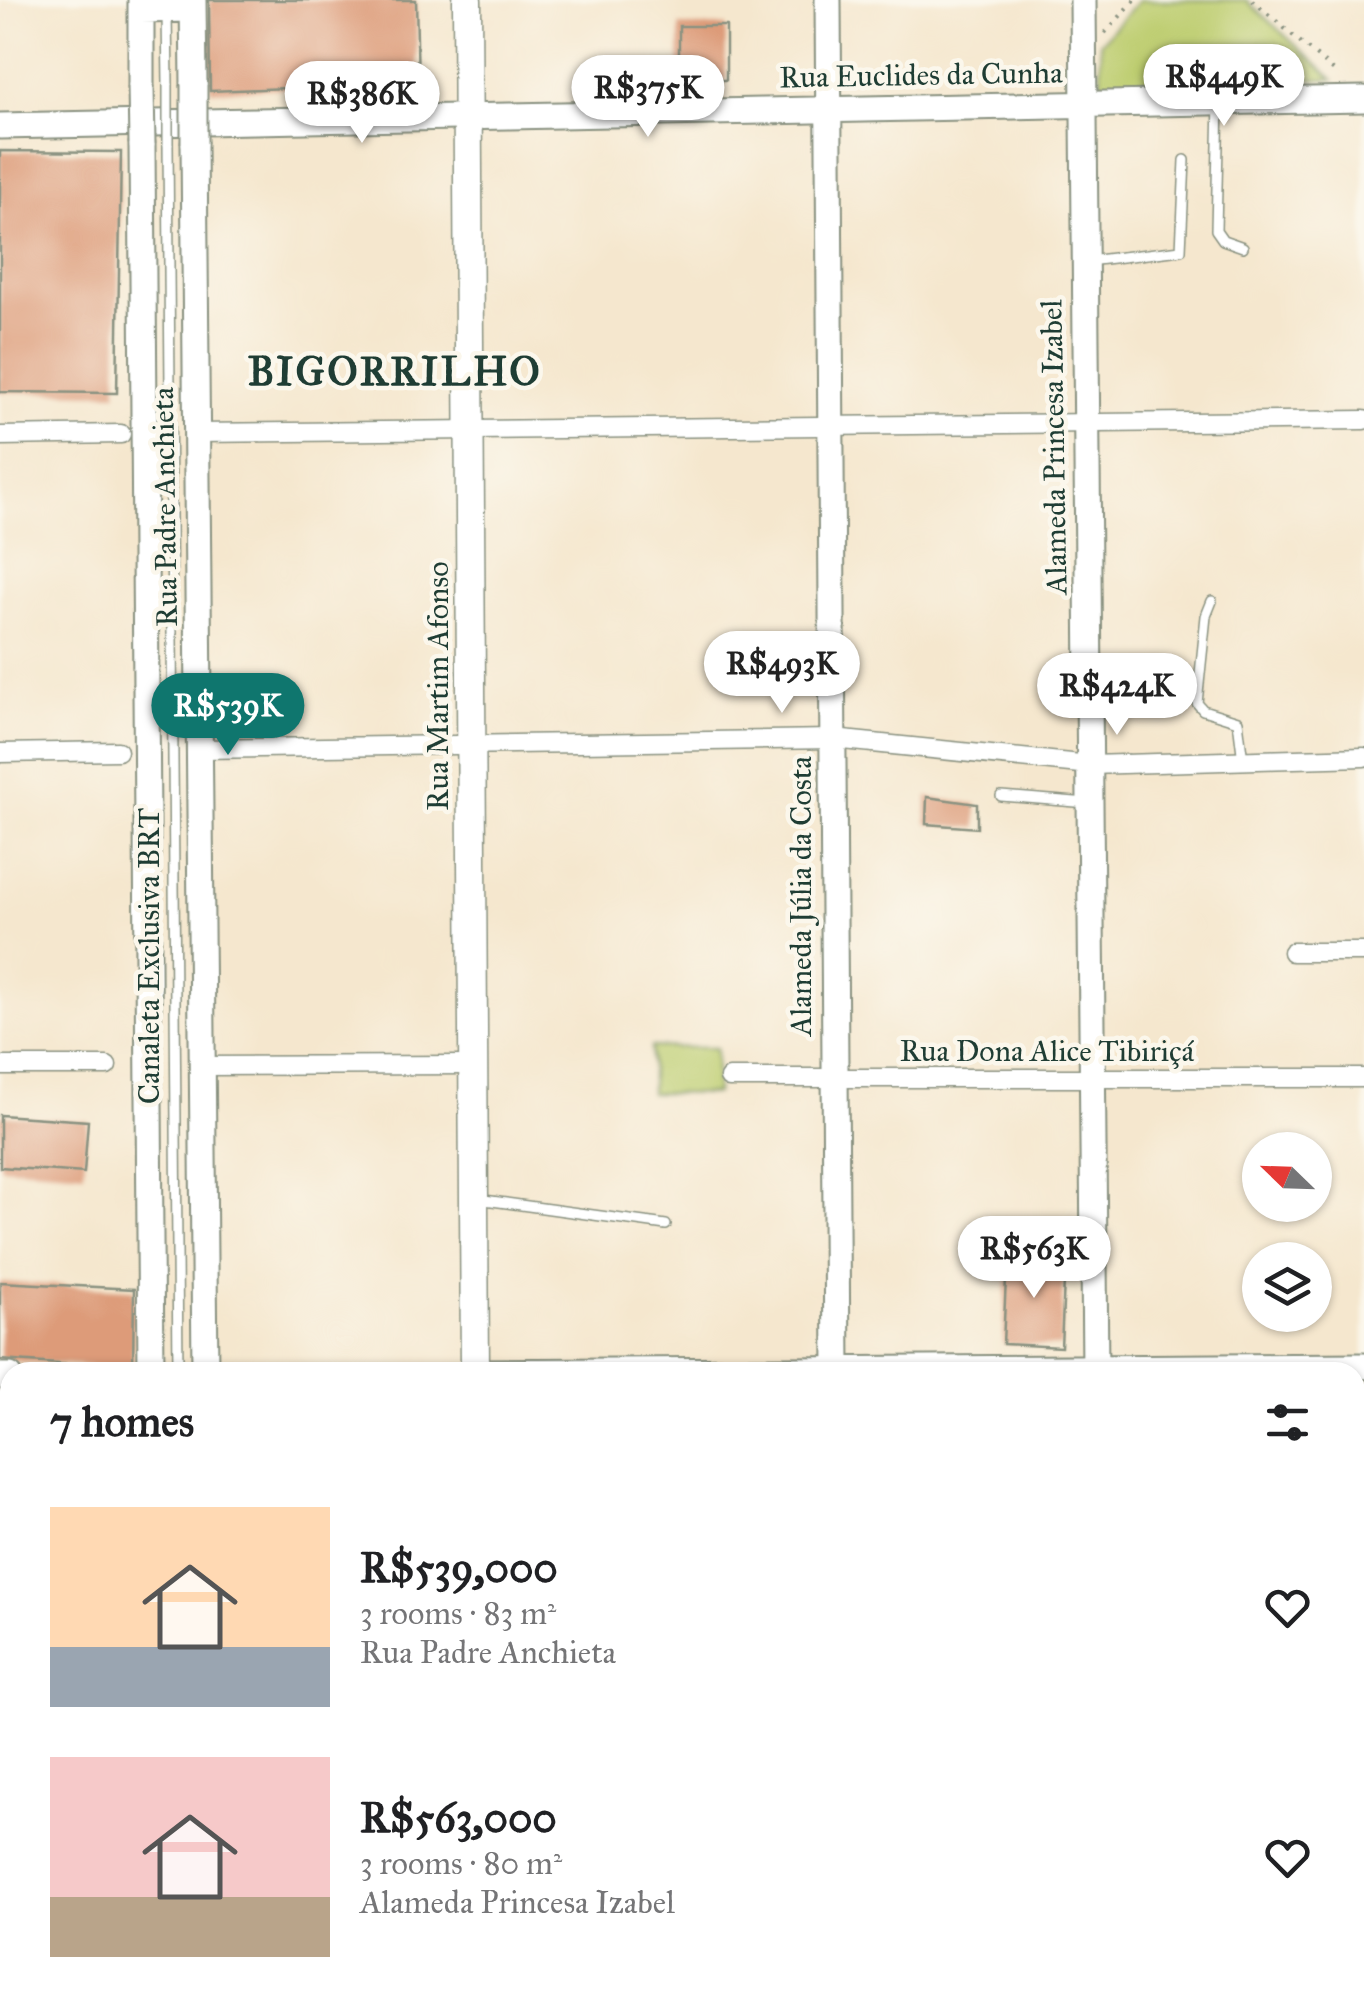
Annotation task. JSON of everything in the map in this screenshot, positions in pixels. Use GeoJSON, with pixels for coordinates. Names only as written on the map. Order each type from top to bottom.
{"type":"FeatureCollection","features":[{"type":"Feature","properties":{"kind":"main road","name":"Rua Martim Afonso"},"geometry":{"type":"LineString","coordinates":[[467,0],[475,1362]]}},
{"type":"Feature","properties":{"kind":"street","name":"Alameda Júlia da Costa"},"geometry":{"type":"LineString","coordinates":[[828,0],[837,1362]]}},
{"type":"Feature","properties":{"kind":"street","name":"Alameda Princesa Izabel"},"geometry":{"type":"LineString","coordinates":[[1082,0],[1095,1362]]}},
{"type":"Feature","properties":{"kind":"street"},"geometry":{"type":"LineString","coordinates":[[140,5],[193,5]]}},
{"type":"Feature","properties":{"kind":"street","name":"Rua Padre Anchieta"},"geometry":{"type":"LineString","coordinates":[[140,5],[152,1362]]}},
{"type":"Feature","properties":{"kind":"street","name":"Rua Padre Anchieta"},"geometry":{"type":"LineString","coordinates":[[193,5],[206,1362]]}},
{"type":"Feature","properties":{"kind":"street","name":"Rua Euclides da Cunha"},"geometry":{"type":"LineString","coordinates":[[0,126],[1364,99]]}},
{"type":"Feature","properties":{"kind":"street"},"geometry":{"type":"LineString","coordinates":[[197,433],[1364,420]]}},
{"type":"Feature","properties":{"kind":"street"},"geometry":{"type":"LineString","coordinates":[[0,436],[122,434]]}},
{"type":"Feature","properties":{"kind":"street"},"geometry":{"type":"LineString","coordinates":[[200,750],[833,739],[1090,765],[1364,757]]}},
{"type":"Feature","properties":{"kind":"street"},"geometry":{"type":"LineString","coordinates":[[0,753],[118,751]]}},
{"type":"Feature","properties":{"kind":"street"},"geometry":{"type":"LineString","coordinates":[[1292,952],[1364,952]]}},
{"type":"Feature","properties":{"kind":"street"},"geometry":{"type":"LineString","coordinates":[[202,1066],[473,1065]]}},
{"type":"Feature","properties":{"kind":"street"},"geometry":{"type":"LineString","coordinates":[[0,1066],[108,1066]]}},
{"type":"Feature","properties":{"kind":"street","name":"Rua Dona Alice Tibiriçá"},"geometry":{"type":"LineString","coordinates":[[729,1078],[1364,1078]]}},
{"type":"Feature","properties":{"kind":"lane","name":"Canaleta Exclusiva BRT"},"geometry":{"type":"LineString","coordinates":[[167,5],[178,1362]]}},
{"type":"Feature","properties":{"kind":"lane"},"geometry":{"type":"LineString","coordinates":[[1218,102],[1216,230],[1223,240],[1243,247]]}},
{"type":"Feature","properties":{"kind":"lane"},"geometry":{"type":"LineString","coordinates":[[1085,262],[1181,250],[1185,160]]}},
{"type":"Feature","properties":{"kind":"lane"},"geometry":{"type":"LineString","coordinates":[[1212,601],[1206,616],[1197,703],[1203,710],[1238,722],[1243,760]]}},
{"type":"Feature","properties":{"kind":"lane"},"geometry":{"type":"LineString","coordinates":[[1001,796],[1090,804]]}},
{"type":"Feature","properties":{"kind":"lane"},"geometry":{"type":"LineString","coordinates":[[474,1198],[666,1225]]}},
{"type":"Feature","properties":{"kind":"path"},"geometry":{"type":"LineString","coordinates":[[1083,57],[1136,0]]}},
{"type":"Feature","properties":{"kind":"path"},"geometry":{"type":"LineString","coordinates":[[1252,0],[1334,71],[1334,99]]}},
{"type":"Feature","properties":{"kind":"green space"},"geometry":{"type":"Polygon","coordinates":[[[1139,0],[1246,0],[1333,79],[1101,84],[1100,43],[1139,0]]]}},
{"type":"Feature","properties":{"kind":"green space"},"geometry":{"type":"Polygon","coordinates":[[[651,1047],[716,1048],[716,1094],[651,1093],[651,1047]]]}},
{"type":"Feature","properties":{"kind":"building"},"geometry":{"type":"Polygon","coordinates":[[[209,0],[416,0],[418,83],[210,91],[209,0]]]}},
{"type":"Feature","properties":{"kind":"building"},"geometry":{"type":"Polygon","coordinates":[[[679,26],[726,26],[726,80],[679,80],[679,26]]]}},
{"type":"Feature","properties":{"kind":"building"},"geometry":{"type":"Polygon","coordinates":[[[0,151],[121,152],[117,393],[0,392],[0,151]]]}},
{"type":"Feature","properties":{"kind":"building"},"geometry":{"type":"Polygon","coordinates":[[[927,797],[977,804],[977,828],[926,824],[927,797]]]}},
{"type":"Feature","properties":{"kind":"building"},"geometry":{"type":"Polygon","coordinates":[[[0,1115],[88,1121],[84,1173],[0,1167],[0,1115]]]}},
{"type":"Feature","properties":{"kind":"building"},"geometry":{"type":"Polygon","coordinates":[[[1007,1256],[1065,1258],[1061,1347],[1003,1344],[1007,1256]]]}},
{"type":"Feature","properties":{"kind":"building"},"geometry":{"type":"Polygon","coordinates":[[[0,1282],[134,1289],[133,1362],[0,1360],[0,1282]]]}},
{"type":"Feature","properties":{"kind":"district","name":"BIGORRILHO"},"geometry":{"type":"Point","coordinates":[395,371]}}]}
